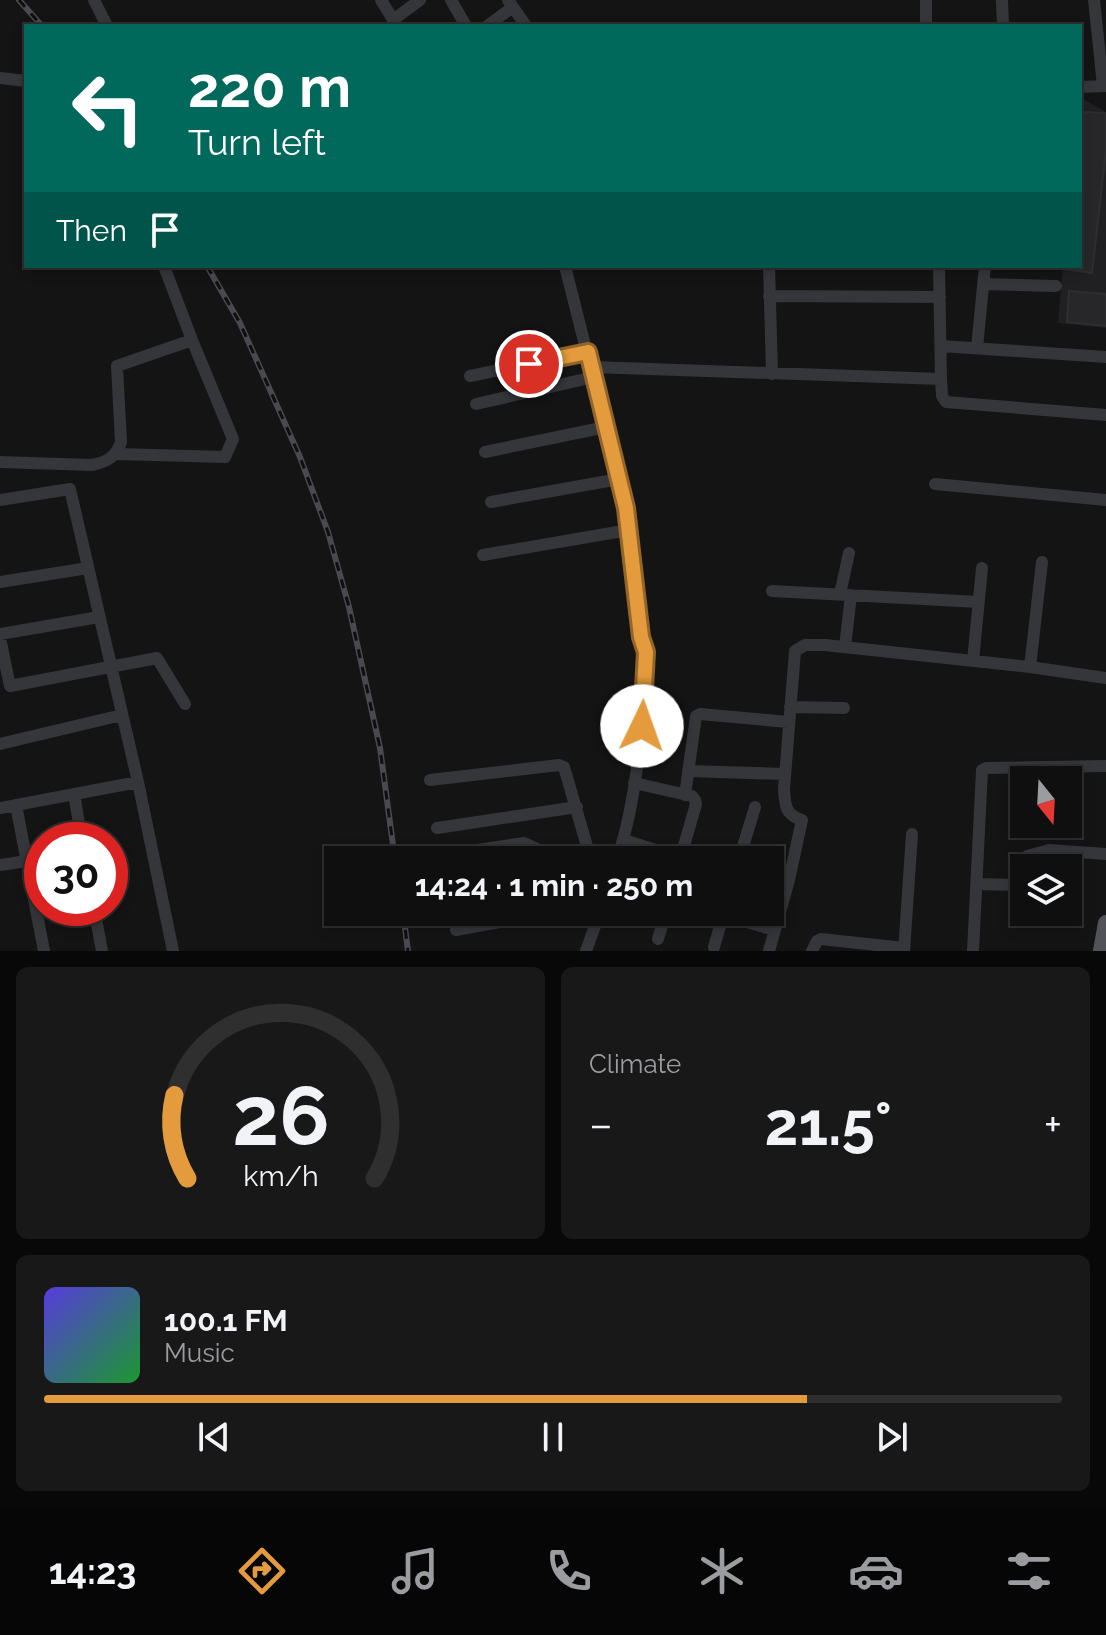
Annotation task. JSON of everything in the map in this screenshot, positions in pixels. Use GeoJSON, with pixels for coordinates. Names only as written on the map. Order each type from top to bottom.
{"type":"FeatureCollection","features":[{"type":"Feature","properties":{"kind":"main road"},"geometry":{"type":"LineString","coordinates":[[1101,951],[1106,923]]}},
{"type":"Feature","properties":{"kind":"street"},"geometry":{"type":"LineString","coordinates":[[94,0],[106,24]]}},
{"type":"Feature","properties":{"kind":"street"},"geometry":{"type":"LineString","coordinates":[[381,0],[395,23],[420,0]]}},
{"type":"Feature","properties":{"kind":"street"},"geometry":{"type":"LineString","coordinates":[[451,0],[465,24]]}},
{"type":"Feature","properties":{"kind":"street"},"geometry":{"type":"LineString","coordinates":[[926,0],[926,24]]}},
{"type":"Feature","properties":{"kind":"street"},"geometry":{"type":"LineString","coordinates":[[1002,0],[1003,24]]}},
{"type":"Feature","properties":{"kind":"street"},"geometry":{"type":"LineString","coordinates":[[1082,87],[1104,86],[1094,0]]}},
{"type":"Feature","properties":{"kind":"street"},"geometry":{"type":"LineString","coordinates":[[489,24],[511,4],[525,24]]}},
{"type":"Feature","properties":{"kind":"street"},"geometry":{"type":"LineString","coordinates":[[0,78],[24,81]]}},
{"type":"Feature","properties":{"kind":"street"},"geometry":{"type":"LineString","coordinates":[[0,462],[92,465],[103,463],[117,454],[225,457],[233,439],[165,268]]}},
{"type":"Feature","properties":{"kind":"street"},"geometry":{"type":"LineString","coordinates":[[566,268],[626,508],[641,637],[646,652],[640,750],[622,846]]}},
{"type":"Feature","properties":{"kind":"street"},"geometry":{"type":"LineString","coordinates":[[769,268],[772,374]]}},
{"type":"Feature","properties":{"kind":"street"},"geometry":{"type":"LineString","coordinates":[[939,268],[944,399],[950,403],[1106,415]]}},
{"type":"Feature","properties":{"kind":"street"},"geometry":{"type":"LineString","coordinates":[[977,348],[985,268]]}},
{"type":"Feature","properties":{"kind":"street"},"geometry":{"type":"LineString","coordinates":[[984,284],[1056,286]]}},
{"type":"Feature","properties":{"kind":"street"},"geometry":{"type":"LineString","coordinates":[[769,296],[940,297]]}},
{"type":"Feature","properties":{"kind":"street"},"geometry":{"type":"LineString","coordinates":[[117,454],[121,442],[117,366],[192,340]]}},
{"type":"Feature","properties":{"kind":"street"},"geometry":{"type":"LineString","coordinates":[[941,346],[1106,357]]}},
{"type":"Feature","properties":{"kind":"street"},"geometry":{"type":"LineString","coordinates":[[470,376],[588,352]]}},
{"type":"Feature","properties":{"kind":"street"},"geometry":{"type":"LineString","coordinates":[[476,404],[593,372],[941,379]]}},
{"type":"Feature","properties":{"kind":"street"},"geometry":{"type":"LineString","coordinates":[[485,452],[606,427]]}},
{"type":"Feature","properties":{"kind":"street"},"geometry":{"type":"LineString","coordinates":[[491,502],[619,479]]}},
{"type":"Feature","properties":{"kind":"street"},"geometry":{"type":"LineString","coordinates":[[935,484],[1106,500]]}},
{"type":"Feature","properties":{"kind":"street"},"geometry":{"type":"LineString","coordinates":[[0,500],[70,489],[138,782],[173,951]]}},
{"type":"Feature","properties":{"kind":"street"},"geometry":{"type":"LineString","coordinates":[[483,555],[629,530]]}},
{"type":"Feature","properties":{"kind":"street"},"geometry":{"type":"LineString","coordinates":[[845,647],[849,553]]}},
{"type":"Feature","properties":{"kind":"street"},"geometry":{"type":"LineString","coordinates":[[1030,667],[1042,562]]}},
{"type":"Feature","properties":{"kind":"street"},"geometry":{"type":"LineString","coordinates":[[0,582],[88,568]]}},
{"type":"Feature","properties":{"kind":"street"},"geometry":{"type":"LineString","coordinates":[[973,661],[982,568]]}},
{"type":"Feature","properties":{"kind":"street"},"geometry":{"type":"LineString","coordinates":[[772,591],[979,602]]}},
{"type":"Feature","properties":{"kind":"street"},"geometry":{"type":"LineString","coordinates":[[99,617],[0,636],[10,686],[157,658],[185,704]]}},
{"type":"Feature","properties":{"kind":"street"},"geometry":{"type":"LineString","coordinates":[[769,951],[802,820],[793,817],[785,806],[784,774],[795,651],[805,645],[845,647],[1106,678]]}},
{"type":"Feature","properties":{"kind":"street"},"geometry":{"type":"LineString","coordinates":[[790,707],[844,708]]}},
{"type":"Feature","properties":{"kind":"street"},"geometry":{"type":"LineString","coordinates":[[0,744],[122,715]]}},
{"type":"Feature","properties":{"kind":"street"},"geometry":{"type":"LineString","coordinates":[[685,795],[696,716],[788,722]]}},
{"type":"Feature","properties":{"kind":"street"},"geometry":{"type":"LineString","coordinates":[[430,780],[559,765],[564,767],[587,846]]}},
{"type":"Feature","properties":{"kind":"street"},"geometry":{"type":"LineString","coordinates":[[973,951],[982,770],[1106,766]]}},
{"type":"Feature","properties":{"kind":"street"},"geometry":{"type":"LineString","coordinates":[[688,771],[784,774]]}},
{"type":"Feature","properties":{"kind":"street"},"geometry":{"type":"LineString","coordinates":[[0,808],[138,782]]}},
{"type":"Feature","properties":{"kind":"street"},"geometry":{"type":"LineString","coordinates":[[634,783],[692,796],[696,804],[684,846]]}},
{"type":"Feature","properties":{"kind":"street"},"geometry":{"type":"LineString","coordinates":[[74,794],[79,822]]}},
{"type":"Feature","properties":{"kind":"street"},"geometry":{"type":"LineString","coordinates":[[16,805],[24,846]]}},
{"type":"Feature","properties":{"kind":"street"},"geometry":{"type":"LineString","coordinates":[[437,828],[577,807]]}},
{"type":"Feature","properties":{"kind":"street"},"geometry":{"type":"LineString","coordinates":[[743,846],[755,807]]}},
{"type":"Feature","properties":{"kind":"street"},"geometry":{"type":"LineString","coordinates":[[812,951],[821,939],[904,950],[912,834]]}},
{"type":"Feature","properties":{"kind":"street"},"geometry":{"type":"LineString","coordinates":[[624,840],[642,846]]}},
{"type":"Feature","properties":{"kind":"street"},"geometry":{"type":"LineString","coordinates":[[504,846],[524,843],[531,846]]}},
{"type":"Feature","properties":{"kind":"street"},"geometry":{"type":"LineString","coordinates":[[1034,854],[1049,850],[1106,854]]}},
{"type":"Feature","properties":{"kind":"street"},"geometry":{"type":"LineString","coordinates":[[0,865],[24,861]]}},
{"type":"Feature","properties":{"kind":"street"},"geometry":{"type":"LineString","coordinates":[[976,884],[1010,885]]}},
{"type":"Feature","properties":{"kind":"street"},"geometry":{"type":"LineString","coordinates":[[39,926],[44,951]]}},
{"type":"Feature","properties":{"kind":"street"},"geometry":{"type":"LineString","coordinates":[[97,926],[102,951]]}},
{"type":"Feature","properties":{"kind":"street"},"geometry":{"type":"LineString","coordinates":[[456,930],[478,926]]}},
{"type":"Feature","properties":{"kind":"street"},"geometry":{"type":"LineString","coordinates":[[586,951],[595,926]]}},
{"type":"Feature","properties":{"kind":"street"},"geometry":{"type":"LineString","coordinates":[[658,939],[662,926]]}},
{"type":"Feature","properties":{"kind":"street"},"geometry":{"type":"LineString","coordinates":[[714,947],[718,926]]}},
{"type":"Feature","properties":{"kind":"street"},"geometry":{"type":"LineString","coordinates":[[761,926],[774,930]]}},
{"type":"Feature","properties":{"kind":"shaded area"},"geometry":{"type":"Polygon","coordinates":[[[1082,98],[1106,112],[1106,328],[1058,323],[1063,268],[1082,268],[1082,98]]]}},
{"type":"Feature","properties":{"kind":"building"},"geometry":{"type":"Polygon","coordinates":[[[1084,112],[1106,113],[1106,150],[1092,273],[1065,269],[1082,268],[1084,112]]]}},
{"type":"Feature","properties":{"kind":"building"},"geometry":{"type":"Polygon","coordinates":[[[1069,291],[1106,294],[1106,326],[1067,322],[1069,291]]]}},
{"type":"Feature","properties":{"kind":"railway"},"geometry":{"type":"LineString","coordinates":[[19,0],[40,24]]}},
{"type":"Feature","properties":{"kind":"railway"},"geometry":{"type":"LineString","coordinates":[[208,268],[240,323],[300,457],[328,532],[349,607],[380,748],[393,846]]}},
{"type":"Feature","properties":{"kind":"railway"},"geometry":{"type":"LineString","coordinates":[[405,926],[408,951]]}},
{"type":"Feature","properties":{"kind":"route"},"geometry":{"type":"LineString","coordinates":[[529,364],[588,352],[626,508],[641,637],[646,652],[642,726]]}}]}
